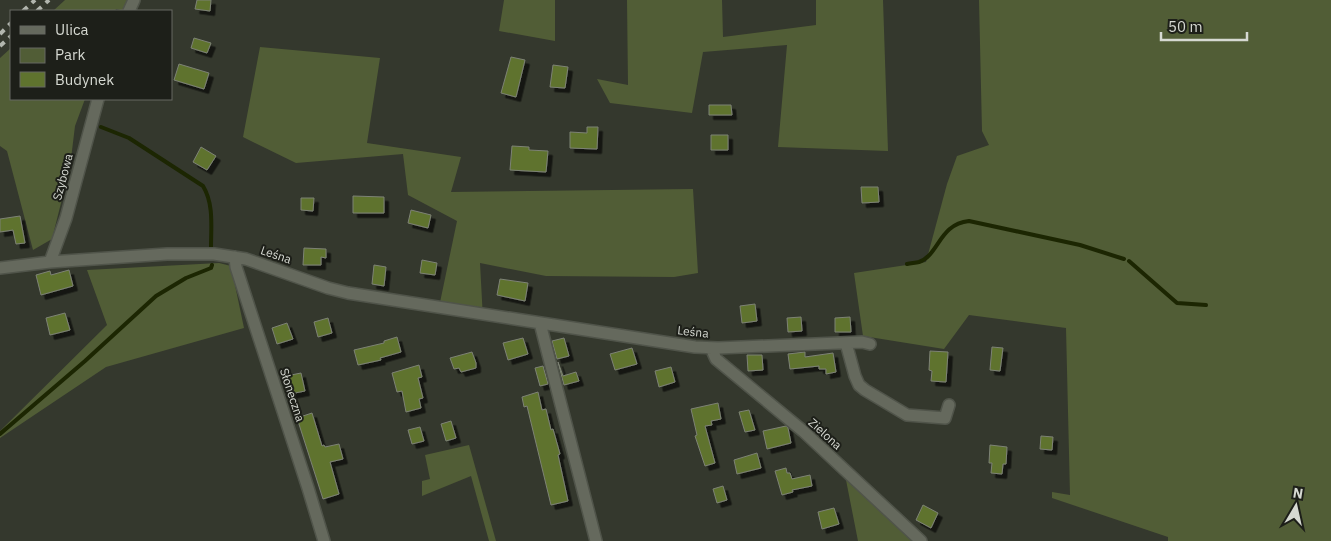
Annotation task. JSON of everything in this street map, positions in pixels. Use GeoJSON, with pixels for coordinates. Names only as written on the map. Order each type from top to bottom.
{"type":"FeatureCollection","features":[{"type":"Feature","properties":{"kind":"street","name":"Szybowa"},"geometry":{"type":"LineString","coordinates":[[50,262],[69,210],[98,100]]}},
{"type":"Feature","properties":{"kind":"street","name":"Leśna"},"geometry":{"type":"LineString","coordinates":[[0,268],[50,262],[180,253],[234,257],[246,259],[343,292],[711,348],[846,343],[870,344]]}},
{"type":"Feature","properties":{"kind":"street","name":"Słoneczna"},"geometry":{"type":"LineString","coordinates":[[234,257],[324,541]]}},
{"type":"Feature","properties":{"kind":"street"},"geometry":{"type":"LineString","coordinates":[[540,323],[596,541]]}},
{"type":"Feature","properties":{"kind":"street"},"geometry":{"type":"LineString","coordinates":[[846,343],[848,357],[859,385],[903,413],[914,416],[946,418],[949,405]]}},
{"type":"Feature","properties":{"kind":"street","name":"Zielona"},"geometry":{"type":"LineString","coordinates":[[711,348],[716,359],[803,431],[921,541]]}},
{"type":"Feature","properties":{"kind":"green space"},"geometry":{"type":"Polygon","coordinates":[[[65,0],[131,0],[126,10],[54,10],[65,0]]]}},
{"type":"Feature","properties":{"kind":"green space"},"geometry":{"type":"Polygon","coordinates":[[[504,0],[555,0],[555,41],[499,31],[504,0]]]}},
{"type":"Feature","properties":{"kind":"green space"},"geometry":{"type":"Polygon","coordinates":[[[627,0],[722,0],[723,37],[816,25],[816,0],[883,0],[888,151],[778,147],[787,45],[703,52],[692,113],[610,103],[597,79],[628,85],[627,0]]]}},
{"type":"Feature","properties":{"kind":"green space"},"geometry":{"type":"Polygon","coordinates":[[[979,0],[1331,0],[1331,541],[1168,541],[1168,537],[1052,498],[1052,492],[1070,495],[1066,328],[969,315],[944,349],[863,336],[854,273],[926,262],[947,184],[957,156],[989,145],[982,131],[979,0]]]}},
{"type":"Feature","properties":{"kind":"green space"},"geometry":{"type":"Polygon","coordinates":[[[260,47],[380,58],[367,143],[461,157],[451,192],[693,189],[698,273],[674,277],[546,276],[480,263],[483,319],[438,312],[457,221],[408,195],[403,154],[296,163],[243,137],[260,47]]]}},
{"type":"Feature","properties":{"kind":"green space"},"geometry":{"type":"Polygon","coordinates":[[[10,49],[10,100],[85,100],[75,126],[70,167],[52,239],[33,250],[7,151],[0,146],[0,58],[10,49]]]}},
{"type":"Feature","properties":{"kind":"green space"},"geometry":{"type":"Polygon","coordinates":[[[219,263],[231,266],[244,328],[106,367],[0,438],[0,431],[107,325],[87,270],[219,263]]]}},
{"type":"Feature","properties":{"kind":"green space"},"geometry":{"type":"Polygon","coordinates":[[[469,445],[496,541],[489,541],[471,476],[422,496],[422,481],[430,479],[425,455],[469,445]]]}},
{"type":"Feature","properties":{"kind":"green space"},"geometry":{"type":"Polygon","coordinates":[[[846,480],[895,522],[914,541],[858,541],[846,480]]]}},
{"type":"Feature","properties":{"kind":"building"},"geometry":{"type":"Polygon","coordinates":[[[197,0],[211,0],[210,11],[195,9],[197,0]]]}},
{"type":"Feature","properties":{"kind":"building"},"geometry":{"type":"Polygon","coordinates":[[[194,38],[211,43],[207,53],[191,48],[194,38]]]}},
{"type":"Feature","properties":{"kind":"building"},"geometry":{"type":"Polygon","coordinates":[[[511,57],[525,60],[516,97],[501,93],[511,57]]]}},
{"type":"Feature","properties":{"kind":"building"},"geometry":{"type":"Polygon","coordinates":[[[179,64],[209,73],[204,89],[174,80],[179,64]]]}},
{"type":"Feature","properties":{"kind":"building"},"geometry":{"type":"Polygon","coordinates":[[[553,65],[568,67],[565,88],[550,87],[553,65]]]}},
{"type":"Feature","properties":{"kind":"building"},"geometry":{"type":"Polygon","coordinates":[[[709,105],[731,105],[732,115],[709,115],[709,105]]]}},
{"type":"Feature","properties":{"kind":"building"},"geometry":{"type":"Polygon","coordinates":[[[587,127],[598,127],[597,149],[570,148],[570,132],[587,133],[587,127]]]}},
{"type":"Feature","properties":{"kind":"building"},"geometry":{"type":"Polygon","coordinates":[[[711,135],[728,135],[728,150],[711,150],[711,135]]]}},
{"type":"Feature","properties":{"kind":"building"},"geometry":{"type":"Polygon","coordinates":[[[512,146],[529,147],[529,150],[548,151],[546,172],[510,170],[512,146]]]}},
{"type":"Feature","properties":{"kind":"building"},"geometry":{"type":"Polygon","coordinates":[[[201,147],[216,156],[207,170],[193,162],[201,147]]]}},
{"type":"Feature","properties":{"kind":"building"},"geometry":{"type":"Polygon","coordinates":[[[861,187],[878,187],[879,202],[862,203],[861,187]]]}},
{"type":"Feature","properties":{"kind":"building"},"geometry":{"type":"Polygon","coordinates":[[[353,196],[384,197],[384,213],[353,213],[353,196]]]}},
{"type":"Feature","properties":{"kind":"building"},"geometry":{"type":"Polygon","coordinates":[[[301,198],[314,198],[313,211],[301,210],[301,198]]]}},
{"type":"Feature","properties":{"kind":"building"},"geometry":{"type":"Polygon","coordinates":[[[411,210],[431,215],[428,228],[408,223],[411,210]]]}},
{"type":"Feature","properties":{"kind":"building"},"geometry":{"type":"Polygon","coordinates":[[[20,216],[25,243],[16,244],[13,230],[0,232],[0,219],[20,216]]]}},
{"type":"Feature","properties":{"kind":"building"},"geometry":{"type":"Polygon","coordinates":[[[304,248],[326,249],[326,258],[321,257],[321,265],[303,265],[304,248]]]}},
{"type":"Feature","properties":{"kind":"building"},"geometry":{"type":"Polygon","coordinates":[[[422,260],[437,263],[435,275],[420,273],[422,260]]]}},
{"type":"Feature","properties":{"kind":"building"},"geometry":{"type":"Polygon","coordinates":[[[374,265],[386,267],[384,286],[372,284],[374,265]]]}},
{"type":"Feature","properties":{"kind":"building"},"geometry":{"type":"Polygon","coordinates":[[[69,270],[73,286],[41,295],[36,275],[50,271],[51,275],[69,270]]]}},
{"type":"Feature","properties":{"kind":"building"},"geometry":{"type":"Polygon","coordinates":[[[500,279],[528,283],[525,301],[497,295],[500,279]]]}},
{"type":"Feature","properties":{"kind":"building"},"geometry":{"type":"Polygon","coordinates":[[[755,304],[757,321],[742,323],[740,306],[755,304]]]}},
{"type":"Feature","properties":{"kind":"building"},"geometry":{"type":"Polygon","coordinates":[[[65,313],[70,330],[50,335],[46,318],[65,313]]]}},
{"type":"Feature","properties":{"kind":"building"},"geometry":{"type":"Polygon","coordinates":[[[801,317],[802,331],[788,332],[787,318],[801,317]]]}},
{"type":"Feature","properties":{"kind":"building"},"geometry":{"type":"Polygon","coordinates":[[[850,317],[851,332],[835,332],[835,318],[850,317]]]}},
{"type":"Feature","properties":{"kind":"building"},"geometry":{"type":"Polygon","coordinates":[[[328,318],[332,333],[318,337],[314,322],[328,318]]]}},
{"type":"Feature","properties":{"kind":"building"},"geometry":{"type":"Polygon","coordinates":[[[287,323],[293,339],[277,344],[272,328],[287,323]]]}},
{"type":"Feature","properties":{"kind":"building"},"geometry":{"type":"Polygon","coordinates":[[[397,337],[401,352],[380,358],[381,360],[358,365],[354,350],[384,343],[384,341],[397,337]]]}},
{"type":"Feature","properties":{"kind":"building"},"geometry":{"type":"Polygon","coordinates":[[[523,338],[528,354],[508,360],[503,343],[523,338]]]}},
{"type":"Feature","properties":{"kind":"building"},"geometry":{"type":"Polygon","coordinates":[[[564,338],[569,356],[557,359],[552,341],[564,338]]]}},
{"type":"Feature","properties":{"kind":"building"},"geometry":{"type":"Polygon","coordinates":[[[992,347],[1003,348],[1000,371],[990,370],[992,347]]]}},
{"type":"Feature","properties":{"kind":"building"},"geometry":{"type":"Polygon","coordinates":[[[632,348],[637,364],[615,370],[610,354],[632,348]]]}},
{"type":"Feature","properties":{"kind":"building"},"geometry":{"type":"Polygon","coordinates":[[[930,351],[948,352],[946,382],[931,381],[932,371],[929,370],[930,351]]]}},
{"type":"Feature","properties":{"kind":"building"},"geometry":{"type":"Polygon","coordinates":[[[472,352],[476,368],[461,372],[459,368],[454,369],[450,358],[472,352]]]}},
{"type":"Feature","properties":{"kind":"building"},"geometry":{"type":"Polygon","coordinates":[[[805,352],[805,357],[833,353],[836,372],[826,374],[826,369],[819,369],[819,366],[790,369],[788,354],[805,352]]]}},
{"type":"Feature","properties":{"kind":"building"},"geometry":{"type":"Polygon","coordinates":[[[747,355],[762,355],[763,370],[748,371],[747,355]]]}},
{"type":"Feature","properties":{"kind":"building"},"geometry":{"type":"Polygon","coordinates":[[[558,362],[563,376],[576,372],[579,381],[564,385],[558,362]]]}},
{"type":"Feature","properties":{"kind":"building"},"geometry":{"type":"Polygon","coordinates":[[[419,365],[422,377],[418,378],[423,398],[419,399],[421,408],[406,412],[402,391],[397,392],[392,373],[419,365]]]}},
{"type":"Feature","properties":{"kind":"building"},"geometry":{"type":"Polygon","coordinates":[[[543,366],[548,384],[540,386],[535,368],[543,366]]]}},
{"type":"Feature","properties":{"kind":"building"},"geometry":{"type":"Polygon","coordinates":[[[671,367],[675,382],[659,387],[655,371],[671,367]]]}},
{"type":"Feature","properties":{"kind":"building"},"geometry":{"type":"Polygon","coordinates":[[[301,373],[305,391],[290,394],[286,376],[301,373]]]}},
{"type":"Feature","properties":{"kind":"building"},"geometry":{"type":"Polygon","coordinates":[[[538,392],[542,410],[546,409],[560,454],[558,455],[568,501],[551,505],[527,406],[524,407],[522,397],[538,392]]]}},
{"type":"Feature","properties":{"kind":"building"},"geometry":{"type":"Polygon","coordinates":[[[718,403],[721,419],[711,421],[712,425],[705,426],[715,463],[705,466],[695,436],[697,435],[691,409],[718,403]]]}},
{"type":"Feature","properties":{"kind":"building"},"geometry":{"type":"Polygon","coordinates":[[[749,410],[755,430],[745,432],[739,412],[749,410]]]}},
{"type":"Feature","properties":{"kind":"building"},"geometry":{"type":"Polygon","coordinates":[[[312,413],[322,446],[339,444],[343,459],[330,462],[339,494],[323,499],[297,418],[312,413]]]}},
{"type":"Feature","properties":{"kind":"building"},"geometry":{"type":"Polygon","coordinates":[[[451,421],[456,438],[446,441],[441,424],[451,421]]]}},
{"type":"Feature","properties":{"kind":"building"},"geometry":{"type":"Polygon","coordinates":[[[786,426],[791,443],[767,449],[763,431],[786,426]]]}},
{"type":"Feature","properties":{"kind":"building"},"geometry":{"type":"Polygon","coordinates":[[[420,427],[424,441],[412,444],[408,430],[420,427]]]}},
{"type":"Feature","properties":{"kind":"building"},"geometry":{"type":"Polygon","coordinates":[[[1041,436],[1053,437],[1052,450],[1040,449],[1041,436]]]}},
{"type":"Feature","properties":{"kind":"building"},"geometry":{"type":"Polygon","coordinates":[[[990,445],[1007,447],[1006,464],[1003,464],[1002,474],[991,473],[992,463],[989,463],[990,445]]]}},
{"type":"Feature","properties":{"kind":"building"},"geometry":{"type":"Polygon","coordinates":[[[757,453],[761,468],[737,474],[734,460],[757,453]]]}},
{"type":"Feature","properties":{"kind":"building"},"geometry":{"type":"Polygon","coordinates":[[[786,468],[787,473],[790,473],[792,479],[810,475],[812,486],[792,490],[793,492],[782,495],[775,471],[786,468]]]}},
{"type":"Feature","properties":{"kind":"building"},"geometry":{"type":"Polygon","coordinates":[[[723,486],[727,500],[717,503],[713,489],[723,486]]]}},
{"type":"Feature","properties":{"kind":"building"},"geometry":{"type":"Polygon","coordinates":[[[923,505],[938,513],[931,528],[916,520],[923,505]]]}},
{"type":"Feature","properties":{"kind":"building"},"geometry":{"type":"Polygon","coordinates":[[[834,508],[839,524],[822,529],[818,512],[834,508]]]}},
{"type":"Feature","properties":{"kind":"waterway"},"geometry":{"type":"LineString","coordinates":[[101,127],[129,138],[203,186],[209,200],[211,248]]}},
{"type":"Feature","properties":{"kind":"waterway"},"geometry":{"type":"LineString","coordinates":[[907,264],[919,262],[926,258],[945,233],[959,223],[969,221],[1080,245],[1124,259]]}},
{"type":"Feature","properties":{"kind":"waterway"},"geometry":{"type":"LineString","coordinates":[[1129,261],[1177,303],[1206,305]]}},
{"type":"Feature","properties":{"kind":"waterway"},"geometry":{"type":"LineString","coordinates":[[0,434],[85,361],[156,296],[186,278],[211,268],[212,265]]}},
{"type":"Feature","properties":{"kind":"railway"},"geometry":{"type":"LineString","coordinates":[[24,10],[35,0]]}},
{"type":"Feature","properties":{"kind":"railway"},"geometry":{"type":"LineString","coordinates":[[38,10],[49,0]]}},
{"type":"Feature","properties":{"kind":"railway"},"geometry":{"type":"LineString","coordinates":[[0,34],[10,24]]}},
{"type":"Feature","properties":{"kind":"railway"},"geometry":{"type":"LineString","coordinates":[[0,46],[10,37]]}}]}
